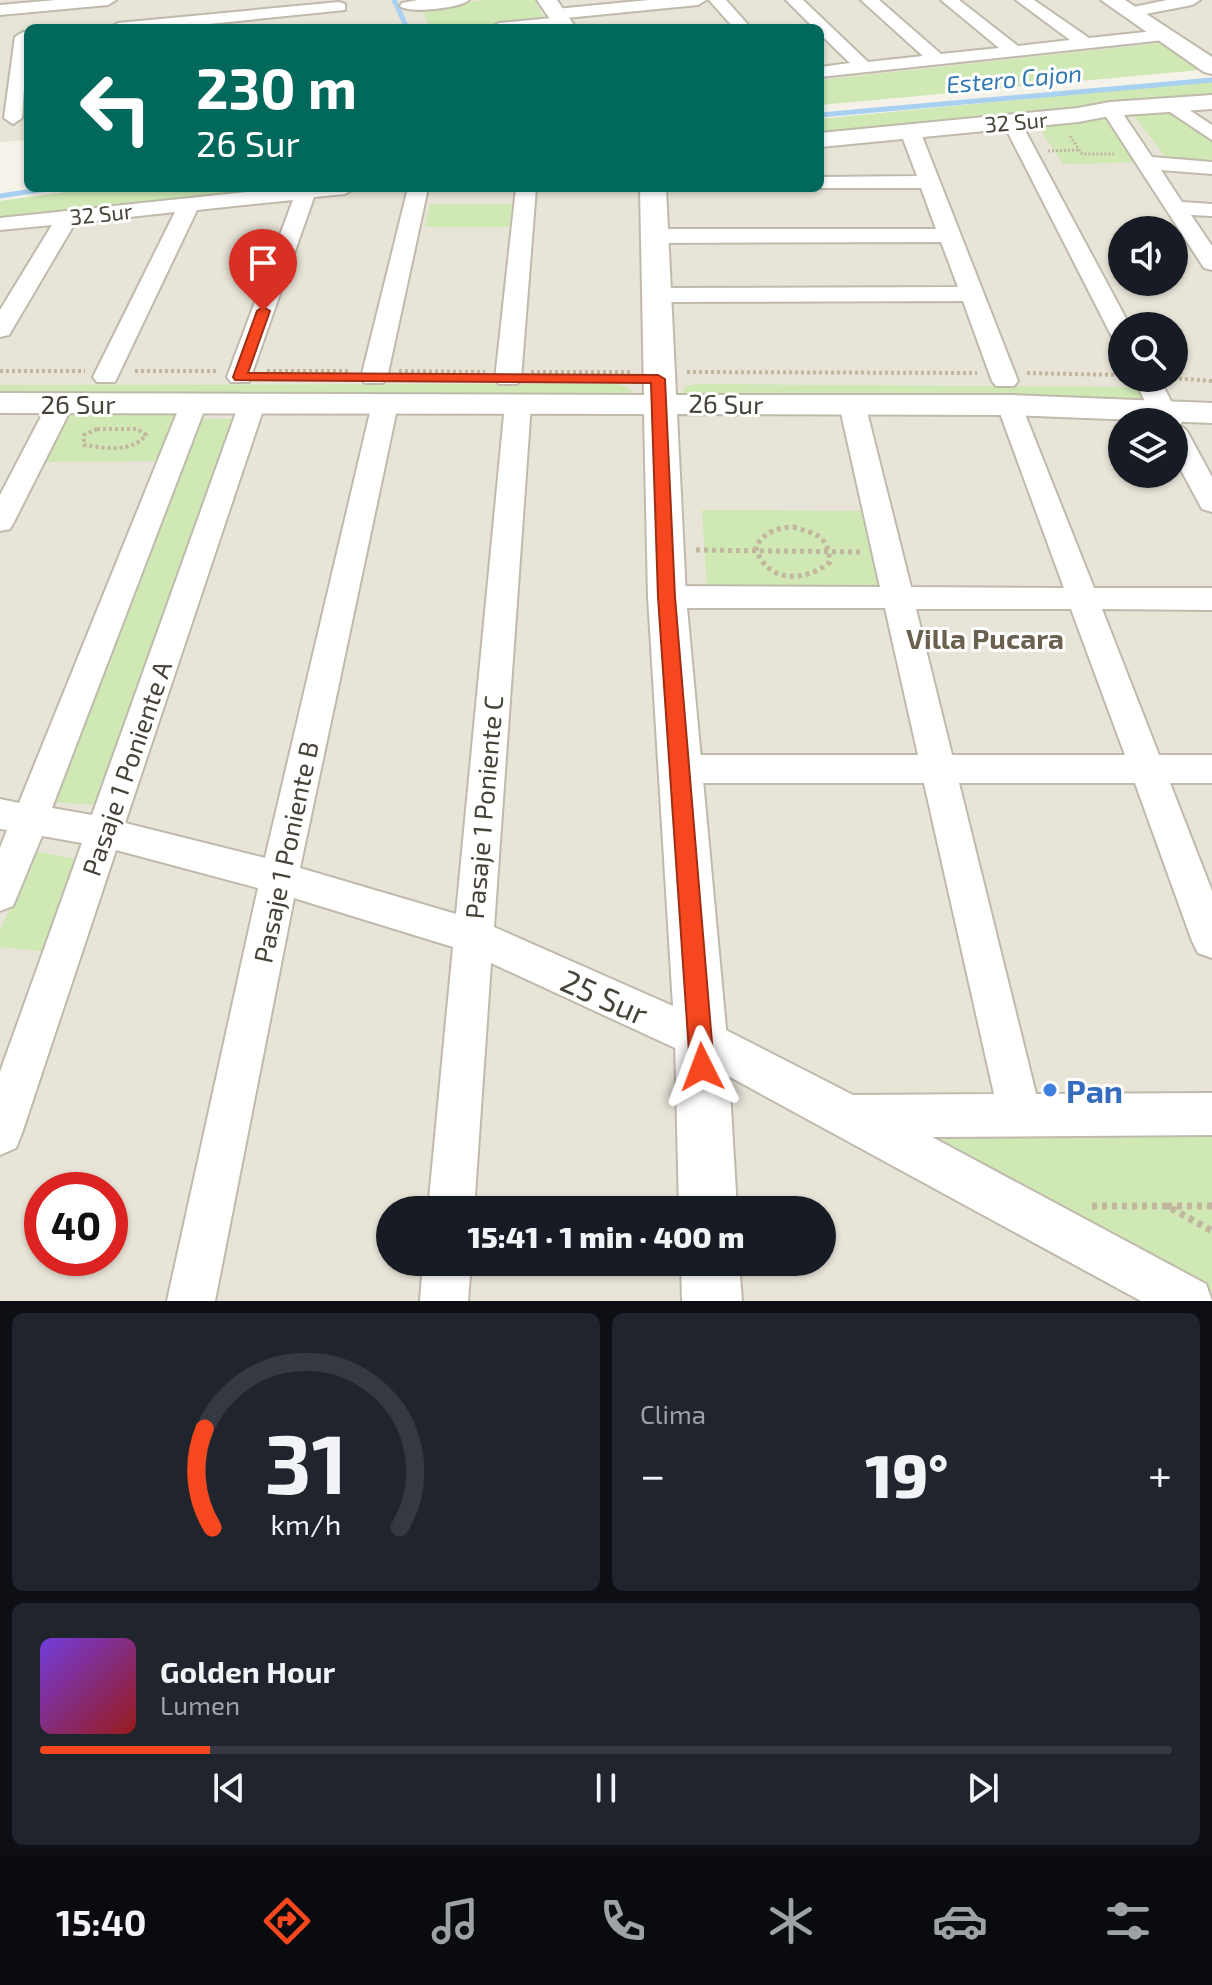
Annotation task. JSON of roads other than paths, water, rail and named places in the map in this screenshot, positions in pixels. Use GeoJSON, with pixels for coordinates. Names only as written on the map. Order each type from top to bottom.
{"type":"FeatureCollection","features":[{"type":"Feature","properties":{"kind":"street"},"geometry":{"type":"LineString","coordinates":[[0,10],[28,4],[108,0]]}},
{"type":"Feature","properties":{"kind":"street"},"geometry":{"type":"LineString","coordinates":[[414,24],[407,3],[461,0]]}},
{"type":"Feature","properties":{"kind":"street"},"geometry":{"type":"LineString","coordinates":[[519,24],[558,16],[698,0]]}},
{"type":"Feature","properties":{"kind":"street"},"geometry":{"type":"LineString","coordinates":[[717,0],[739,24]]}},
{"type":"Feature","properties":{"kind":"street"},"geometry":{"type":"LineString","coordinates":[[794,0],[819,24]]}},
{"type":"Feature","properties":{"kind":"street"},"geometry":{"type":"LineString","coordinates":[[869,0],[937,59]]}},
{"type":"Feature","properties":{"kind":"street"},"geometry":{"type":"LineString","coordinates":[[949,0],[1014,51]]}},
{"type":"Feature","properties":{"kind":"street"},"geometry":{"type":"LineString","coordinates":[[1024,0],[1085,43]]}},
{"type":"Feature","properties":{"kind":"street"},"geometry":{"type":"LineString","coordinates":[[1111,0],[1212,67]]}},
{"type":"Feature","properties":{"kind":"street"},"geometry":{"type":"LineString","coordinates":[[1130,12],[1192,0]]}},
{"type":"Feature","properties":{"kind":"street"},"geometry":{"type":"LineString","coordinates":[[201,24],[260,21],[338,3],[343,24]]}},
{"type":"Feature","properties":{"kind":"street"},"geometry":{"type":"LineString","coordinates":[[824,29],[864,67]]}},
{"type":"Feature","properties":{"kind":"street"},"geometry":{"type":"LineString","coordinates":[[824,72],[1164,35]]}},
{"type":"Feature","properties":{"kind":"street"},"geometry":{"type":"LineString","coordinates":[[0,39],[24,37]]}},
{"type":"Feature","properties":{"kind":"street"},"geometry":{"type":"LineString","coordinates":[[14,118],[24,44]]}},
{"type":"Feature","properties":{"kind":"street","name":"32 Sur"},"geometry":{"type":"LineString","coordinates":[[824,140],[1078,115],[1110,109],[1212,102]]}},
{"type":"Feature","properties":{"kind":"street"},"geometry":{"type":"LineString","coordinates":[[1174,106],[1212,134]]}},
{"type":"Feature","properties":{"kind":"street"},"geometry":{"type":"LineString","coordinates":[[1110,109],[1211,260]]}},
{"type":"Feature","properties":{"kind":"street"},"geometry":{"type":"LineString","coordinates":[[1011,121],[1111,312]]}},
{"type":"Feature","properties":{"kind":"street"},"geometry":{"type":"LineString","coordinates":[[910,131],[1212,941]]}},
{"type":"Feature","properties":{"kind":"street"},"geometry":{"type":"LineString","coordinates":[[1146,163],[1212,168]]}},
{"type":"Feature","properties":{"kind":"street"},"geometry":{"type":"LineString","coordinates":[[824,181],[929,182]]}},
{"type":"Feature","properties":{"kind":"street","name":"32 Sur"},"geometry":{"type":"LineString","coordinates":[[0,224],[306,192]]}},
{"type":"Feature","properties":{"kind":"street","name":"Pasaje 1 Poniente A"},"geometry":{"type":"LineString","coordinates":[[0,1133],[104,832],[306,192]]}},
{"type":"Feature","properties":{"kind":"street","name":"Pasaje 1 Poniente B"},"geometry":{"type":"LineString","coordinates":[[191,1301],[417,192]]}},
{"type":"Feature","properties":{"kind":"street","name":"Pasaje 1 Poniente C"},"geometry":{"type":"LineString","coordinates":[[452,1196],[526,192]]}},
{"type":"Feature","properties":{"kind":"street"},"geometry":{"type":"LineString","coordinates":[[653,192],[664,549],[701,1039],[707,1196]]}},
{"type":"Feature","properties":{"kind":"street"},"geometry":{"type":"LineString","coordinates":[[108,374],[189,204]]}},
{"type":"Feature","properties":{"kind":"street"},"geometry":{"type":"LineString","coordinates":[[1176,208],[1212,210]]}},
{"type":"Feature","properties":{"kind":"street"},"geometry":{"type":"LineString","coordinates":[[0,330],[9,299],[68,217]]}},
{"type":"Feature","properties":{"kind":"street"},"geometry":{"type":"LineString","coordinates":[[654,236],[950,235]]}},
{"type":"Feature","properties":{"kind":"street"},"geometry":{"type":"LineString","coordinates":[[655,295],[972,294]]}},
{"type":"Feature","properties":{"kind":"street","name":"26 Sur"},"geometry":{"type":"LineString","coordinates":[[0,377],[108,374],[245,384],[1006,386],[1155,397],[1212,413]]}},
{"type":"Feature","properties":{"kind":"street","name":"26 Sur"},"geometry":{"type":"LineString","coordinates":[[0,403],[194,403],[245,384]]}},
{"type":"Feature","properties":{"kind":"street","name":"26 Sur"},"geometry":{"type":"LineString","coordinates":[[658,384],[852,404],[1006,386]]}},
{"type":"Feature","properties":{"kind":"street"},"geometry":{"type":"LineString","coordinates":[[1212,388],[1155,397],[1212,503]]}},
{"type":"Feature","properties":{"kind":"street"},"geometry":{"type":"LineString","coordinates":[[0,522],[61,403]]}},
{"type":"Feature","properties":{"kind":"street"},"geometry":{"type":"LineString","coordinates":[[0,895],[16,816],[194,403]]}},
{"type":"Feature","properties":{"kind":"street"},"geometry":{"type":"LineString","coordinates":[[852,404],[1020,1115]]}},
{"type":"Feature","properties":{"kind":"street"},"geometry":{"type":"LineString","coordinates":[[667,597],[1212,599]]}},
{"type":"Feature","properties":{"kind":"street"},"geometry":{"type":"LineString","coordinates":[[680,769],[1212,769]]}},
{"type":"Feature","properties":{"kind":"street","name":"25 Sur"},"geometry":{"type":"LineString","coordinates":[[16,816],[104,832],[279,878],[472,936],[701,1039],[850,1116],[1212,1114]]}},
{"type":"Feature","properties":{"kind":"street"},"geometry":{"type":"LineString","coordinates":[[850,1116],[1189,1301]]}},
{"type":"Feature","properties":{"kind":"street"},"geometry":{"type":"LineString","coordinates":[[444,1301],[446,1276]]}},
{"type":"Feature","properties":{"kind":"street"},"geometry":{"type":"LineString","coordinates":[[711,1276],[712,1301]]}},
{"type":"Feature","properties":{"kind":"waterway"},"geometry":{"type":"LineString","coordinates":[[394,0],[405,24]]}},
{"type":"Feature","properties":{"kind":"waterway","name":"Estero Cajon"},"geometry":{"type":"LineString","coordinates":[[824,115],[1212,80]]}},
{"type":"Feature","properties":{"kind":"waterway","name":"Estero Cajon"},"geometry":{"type":"LineString","coordinates":[[0,196],[26,192]]}},
{"type":"Feature","properties":{"kind":"place","name":"Pan"},"geometry":{"type":"Point","coordinates":[1050,1090]}},
{"type":"Feature","properties":{"kind":"district","name":"Villa Pucara"},"geometry":{"type":"Point","coordinates":[985,638]}}]}
